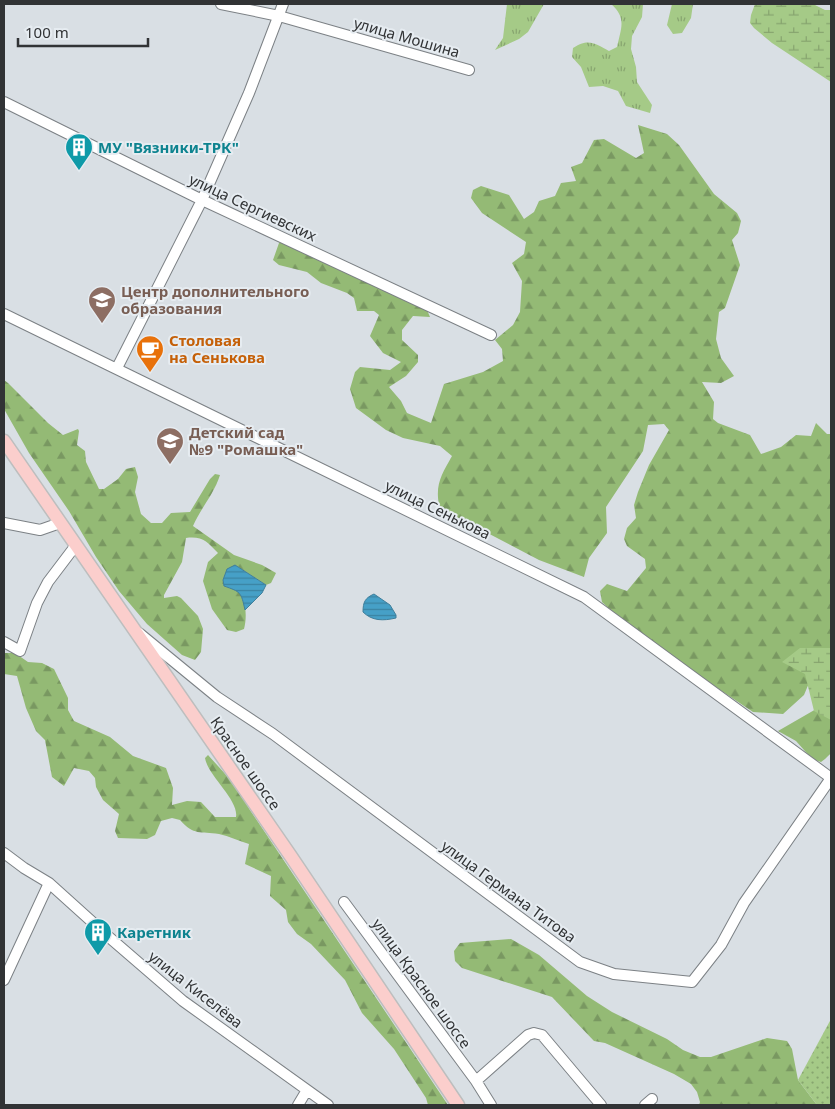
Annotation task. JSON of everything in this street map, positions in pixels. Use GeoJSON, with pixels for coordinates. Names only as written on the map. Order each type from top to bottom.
{"type":"FeatureCollection","features":[{"type":"Feature","properties":{"kind":"main road","name":"Красное шоссе"},"geometry":{"type":"LineString","coordinates":[[4,441],[290,855],[458,1105]]}},
{"type":"Feature","properties":{"kind":"street","name":"улица Мошина"},"geometry":{"type":"LineString","coordinates":[[221,4],[279,16],[468,70]]}},
{"type":"Feature","properties":{"kind":"street"},"geometry":{"type":"LineString","coordinates":[[117,368],[202,200],[249,93],[283,4]]}},
{"type":"Feature","properties":{"kind":"street","name":"улица Сергиевских"},"geometry":{"type":"LineString","coordinates":[[4,102],[202,200],[490,335]]}},
{"type":"Feature","properties":{"kind":"street","name":"улица Сенькова"},"geometry":{"type":"LineString","coordinates":[[4,314],[584,597],[831,778]]}},
{"type":"Feature","properties":{"kind":"street"},"geometry":{"type":"LineString","coordinates":[[4,522],[40,530],[60,523]]}},
{"type":"Feature","properties":{"kind":"street"},"geometry":{"type":"LineString","coordinates":[[4,642],[20,651],[36,603],[76,545]]}},
{"type":"Feature","properties":{"kind":"street","name":"улица Германа Титова"},"geometry":{"type":"LineString","coordinates":[[131,626],[217,697],[273,734],[580,962],[614,974],[692,982],[721,945],[744,903],[831,778]]}},
{"type":"Feature","properties":{"kind":"street","name":"улица Киселёва"},"geometry":{"type":"LineString","coordinates":[[4,853],[49,883],[182,1001],[328,1105]]}},
{"type":"Feature","properties":{"kind":"street"},"geometry":{"type":"LineString","coordinates":[[4,980],[49,883]]}},
{"type":"Feature","properties":{"kind":"street","name":"улица Красное шоссе"},"geometry":{"type":"LineString","coordinates":[[344,902],[476,1081],[491,1105]]}},
{"type":"Feature","properties":{"kind":"street"},"geometry":{"type":"LineString","coordinates":[[476,1081],[528,1035],[534,1033],[542,1035],[601,1105]]}},
{"type":"Feature","properties":{"kind":"street"},"geometry":{"type":"LineString","coordinates":[[298,1105],[307,1090]]}},
{"type":"Feature","properties":{"kind":"green space"},"geometry":{"type":"Polygon","coordinates":[[[507,4],[544,4],[528,32],[519,39],[495,50],[503,38],[507,4]]]}},
{"type":"Feature","properties":{"kind":"green space"},"geometry":{"type":"Polygon","coordinates":[[[611,4],[643,4],[642,17],[632,36],[631,49],[636,67],[637,82],[652,105],[650,113],[626,106],[618,91],[603,86],[589,87],[581,67],[572,57],[573,48],[587,42],[609,51],[617,47],[622,24],[619,14],[611,4]]]}},
{"type":"Feature","properties":{"kind":"green space"},"geometry":{"type":"Polygon","coordinates":[[[672,4],[693,4],[691,18],[682,33],[673,34],[667,25],[672,4]]]}},
{"type":"Feature","properties":{"kind":"green space"},"geometry":{"type":"Polygon","coordinates":[[[755,4],[813,4],[825,10],[831,10],[831,82],[772,43],[754,28],[750,23],[755,4]]]}},
{"type":"Feature","properties":{"kind":"green space"},"geometry":{"type":"Polygon","coordinates":[[[638,125],[667,134],[679,145],[714,194],[737,213],[741,221],[738,233],[732,240],[740,265],[725,308],[719,312],[716,339],[721,358],[734,376],[721,383],[702,382],[714,402],[713,419],[718,423],[750,435],[761,454],[781,447],[796,435],[811,436],[816,423],[827,434],[831,434],[831,753],[821,762],[812,759],[796,741],[778,731],[830,701],[809,683],[804,695],[783,714],[753,712],[677,661],[618,617],[602,602],[600,591],[607,584],[627,591],[646,568],[645,559],[627,546],[624,539],[627,528],[636,518],[634,505],[649,465],[669,430],[664,424],[648,425],[643,451],[606,507],[607,533],[589,558],[584,577],[539,560],[455,516],[439,505],[439,485],[442,474],[452,456],[440,446],[403,438],[386,430],[356,408],[350,389],[355,372],[360,367],[390,370],[401,362],[383,353],[370,336],[379,315],[374,311],[357,311],[354,298],[347,293],[321,283],[307,272],[279,265],[273,260],[279,243],[282,243],[427,310],[430,317],[413,316],[402,330],[402,340],[418,355],[418,362],[406,376],[389,387],[401,401],[407,413],[431,423],[444,384],[483,372],[503,361],[502,349],[495,340],[513,325],[520,312],[522,281],[512,263],[524,254],[526,242],[482,213],[471,198],[473,190],[481,186],[509,195],[524,219],[534,212],[539,201],[555,196],[561,183],[576,181],[571,167],[582,163],[594,140],[604,139],[636,158],[644,153],[638,125]]]}},
{"type":"Feature","properties":{"kind":"green space"},"geometry":{"type":"Polygon","coordinates":[[[4,380],[63,435],[78,429],[77,445],[85,451],[86,462],[99,489],[104,489],[118,479],[126,469],[135,467],[138,477],[135,492],[141,514],[151,523],[162,523],[171,513],[190,512],[210,479],[215,474],[220,475],[193,526],[234,555],[262,565],[276,573],[271,583],[266,585],[235,565],[224,586],[236,590],[242,597],[246,614],[244,629],[236,632],[227,630],[212,609],[203,581],[208,562],[218,553],[204,541],[197,538],[186,538],[182,562],[164,598],[177,596],[181,598],[198,616],[203,629],[201,652],[195,660],[182,655],[147,624],[119,591],[69,511],[29,453],[4,409],[4,380]]]}},
{"type":"Feature","properties":{"kind":"green space"},"geometry":{"type":"Polygon","coordinates":[[[800,648],[831,648],[831,720],[814,711],[805,674],[782,662],[800,648]]]}},
{"type":"Feature","properties":{"kind":"green space"},"geometry":{"type":"Polygon","coordinates":[[[4,653],[15,653],[28,662],[42,663],[54,669],[68,698],[68,710],[74,721],[110,737],[133,756],[166,768],[173,788],[172,805],[187,801],[201,802],[215,817],[236,817],[233,803],[207,765],[205,758],[208,755],[237,787],[250,810],[448,1105],[428,1105],[426,1098],[394,1049],[362,1013],[345,980],[311,944],[297,934],[288,922],[286,910],[270,896],[271,876],[245,864],[249,844],[223,835],[193,831],[180,820],[172,818],[161,821],[155,835],[147,839],[118,838],[115,831],[119,814],[103,800],[96,787],[95,778],[89,771],[74,768],[64,786],[52,777],[45,740],[36,731],[26,708],[17,676],[4,674],[4,653]]]}},
{"type":"Feature","properties":{"kind":"green space"},"geometry":{"type":"Polygon","coordinates":[[[511,939],[539,955],[587,996],[612,1012],[667,1039],[683,1050],[700,1057],[711,1057],[767,1038],[787,1041],[792,1049],[798,1080],[817,1105],[699,1105],[697,1092],[691,1084],[674,1074],[605,1043],[594,1041],[552,997],[462,968],[455,961],[454,951],[460,943],[511,939]]]}},
{"type":"Feature","properties":{"kind":"green space"},"geometry":{"type":"Polygon","coordinates":[[[831,1019],[831,1105],[817,1105],[798,1080],[831,1019]]]}},
{"type":"Feature","properties":{"kind":"water"},"geometry":{"type":"Polygon","coordinates":[[[235,565],[266,585],[262,593],[245,610],[239,594],[224,586],[223,580],[227,569],[235,565]]]}},
{"type":"Feature","properties":{"kind":"water"},"geometry":{"type":"Polygon","coordinates":[[[374,594],[390,605],[396,618],[378,620],[363,612],[365,601],[374,594]]]}},
{"type":"Feature","properties":{"kind":"place","name":"МУ \"Вязники-ТРК\""},"geometry":{"type":"Point","coordinates":[79,171]}},
{"type":"Feature","properties":{"kind":"place","name":"Центр дополнительного образования"},"geometry":{"type":"Point","coordinates":[102,324]}},
{"type":"Feature","properties":{"kind":"place","name":"Столовая на Сенькова"},"geometry":{"type":"Point","coordinates":[150,373]}},
{"type":"Feature","properties":{"kind":"place","name":"Детский сад №9 \"Ромашка\""},"geometry":{"type":"Point","coordinates":[170,465]}},
{"type":"Feature","properties":{"kind":"place","name":"Каретник"},"geometry":{"type":"Point","coordinates":[98,956]}}]}
